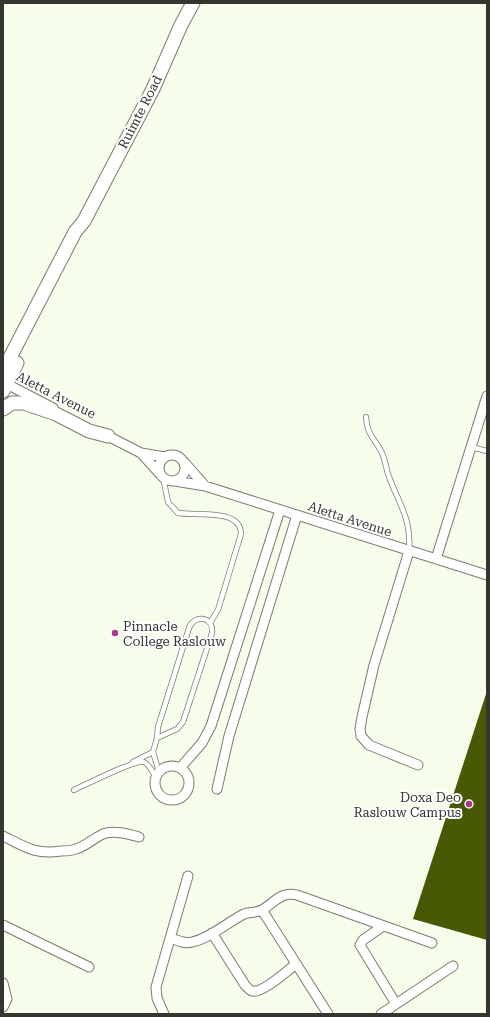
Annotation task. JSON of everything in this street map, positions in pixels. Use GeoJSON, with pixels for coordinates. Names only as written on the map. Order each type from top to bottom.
{"type":"FeatureCollection","features":[{"type":"Feature","properties":{"kind":"main road","name":"Ruimte Road"},"geometry":{"type":"LineString","coordinates":[[3,371],[75,232],[84,220],[111,171],[153,89],[181,25],[193,3]]}},
{"type":"Feature","properties":{"kind":"main road","name":"Ruimte Road"},"geometry":{"type":"LineString","coordinates":[[4,386],[81,234],[84,220]]}},
{"type":"Feature","properties":{"kind":"main road"},"geometry":{"type":"LineString","coordinates":[[3,409],[12,403],[24,403],[56,414],[89,431],[108,436]]}},
{"type":"Feature","properties":{"kind":"street","name":"Aletta Avenue"},"geometry":{"type":"LineString","coordinates":[[4,386],[141,453],[165,457]]}},
{"type":"Feature","properties":{"kind":"street"},"geometry":{"type":"LineString","coordinates":[[436,559],[487,396]]}},
{"type":"Feature","properties":{"kind":"street","name":"Aletta Avenue"},"geometry":{"type":"LineString","coordinates":[[141,453],[161,476]]}},
{"type":"Feature","properties":{"kind":"street"},"geometry":{"type":"LineString","coordinates":[[185,463],[185,472],[180,480],[171,482],[161,476],[160,464],[165,457],[174,455],[182,459],[205,486]]}},
{"type":"Feature","properties":{"kind":"street","name":"Aletta Avenue"},"geometry":{"type":"LineString","coordinates":[[175,482],[205,486],[487,575]]}},
{"type":"Feature","properties":{"kind":"street"},"geometry":{"type":"LineString","coordinates":[[180,768],[202,743],[211,726],[280,510]]}},
{"type":"Feature","properties":{"kind":"street"},"geometry":{"type":"LineString","coordinates":[[217,789],[229,736],[297,515]]}},
{"type":"Feature","properties":{"kind":"street"},"geometry":{"type":"LineString","coordinates":[[408,551],[374,665],[360,730],[364,740],[369,745],[418,765]]}},
{"type":"Feature","properties":{"kind":"street"},"geometry":{"type":"LineString","coordinates":[[169,766],[180,768],[188,776],[189,782],[187,792],[178,800],[167,800],[158,794],[154,783],[157,775],[169,766]]}},
{"type":"Feature","properties":{"kind":"street"},"geometry":{"type":"LineString","coordinates":[[3,836],[28,849],[38,852],[52,853],[75,850],[85,846],[103,834],[118,833],[139,837]]}},
{"type":"Feature","properties":{"kind":"street"},"geometry":{"type":"LineString","coordinates":[[164,1014],[158,1003],[156,987],[188,876]]}},
{"type":"Feature","properties":{"kind":"street"},"geometry":{"type":"LineString","coordinates":[[171,938],[182,942],[191,942],[212,933],[244,914],[262,910],[289,893],[432,943]]}},
{"type":"Feature","properties":{"kind":"street"},"geometry":{"type":"LineString","coordinates":[[262,910],[328,1014]]}},
{"type":"Feature","properties":{"kind":"street"},"geometry":{"type":"LineString","coordinates":[[3,925],[88,967]]}},
{"type":"Feature","properties":{"kind":"street"},"geometry":{"type":"LineString","coordinates":[[383,926],[361,942],[360,946],[396,1004]]}},
{"type":"Feature","properties":{"kind":"street"},"geometry":{"type":"LineString","coordinates":[[212,933],[245,985],[252,991],[257,991],[266,986],[296,964]]}},
{"type":"Feature","properties":{"kind":"street"},"geometry":{"type":"LineString","coordinates":[[381,1014],[453,966]]}},
{"type":"Feature","properties":{"kind":"street"},"geometry":{"type":"LineString","coordinates":[[3,983],[7,999],[3,1007]]}},
{"type":"Feature","properties":{"kind":"lane"},"geometry":{"type":"LineString","coordinates":[[366,417],[368,431],[382,453],[388,474],[404,511],[409,532],[408,551]]}},
{"type":"Feature","properties":{"kind":"lane"},"geometry":{"type":"LineString","coordinates":[[471,447],[487,451]]}},
{"type":"Feature","properties":{"kind":"lane"},"geometry":{"type":"LineString","coordinates":[[161,476],[168,502],[178,513],[207,514],[228,518],[235,521],[241,528],[241,534],[218,610],[210,623]]}},
{"type":"Feature","properties":{"kind":"lane"},"geometry":{"type":"LineString","coordinates":[[157,738],[177,729],[183,722],[212,633],[213,628],[206,619],[200,619],[190,625],[158,727],[153,752],[157,775]]}},
{"type":"Feature","properties":{"kind":"lane"},"geometry":{"type":"LineString","coordinates":[[74,790],[129,765],[153,752]]}},
{"type":"Feature","properties":{"kind":"lane"},"geometry":{"type":"LineString","coordinates":[[129,765],[140,762],[145,763],[157,775]]}},
{"type":"Feature","properties":{"kind":"building","name":"Doxa Deo Raslouw Campus"},"geometry":{"type":"Polygon","coordinates":[[[487,694],[487,940],[413,919],[487,694]]]}},
{"type":"Feature","properties":{"kind":"place","name":"Pinnacle College Raslouw"},"geometry":{"type":"Point","coordinates":[115,633]}},
{"type":"Feature","properties":{"kind":"place","name":"Doxa Deo Raslouw Campus"},"geometry":{"type":"Point","coordinates":[469,804]}}]}
